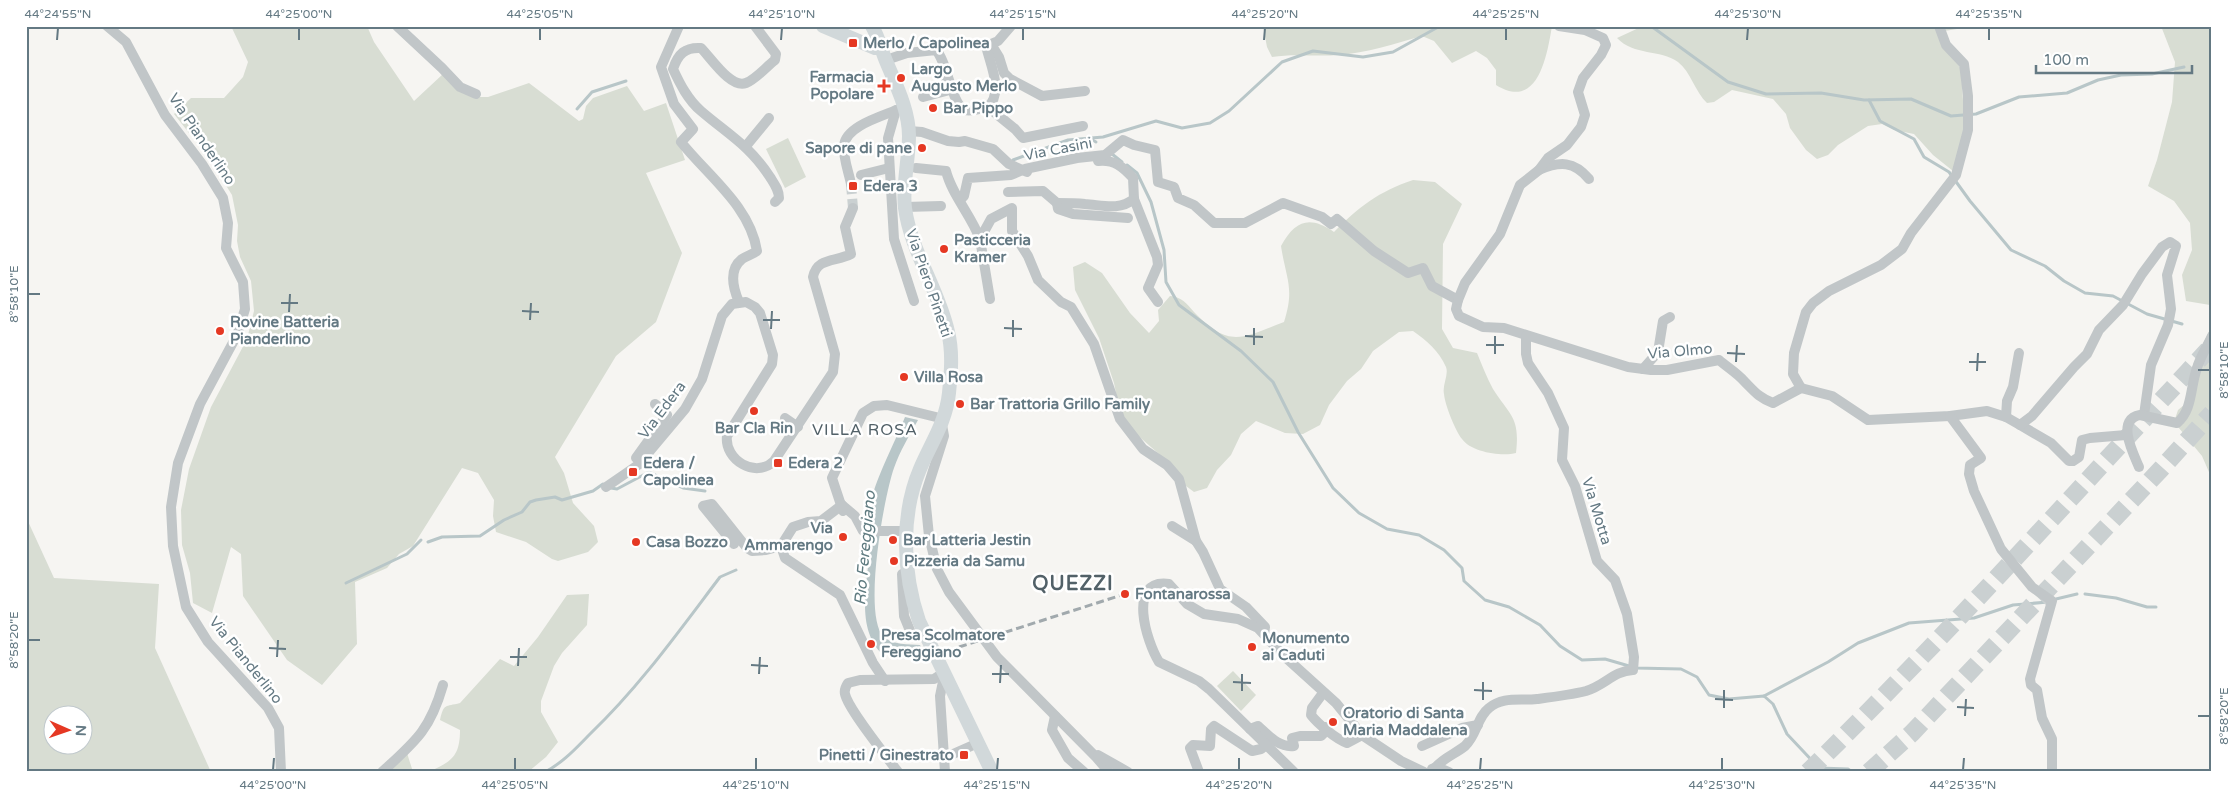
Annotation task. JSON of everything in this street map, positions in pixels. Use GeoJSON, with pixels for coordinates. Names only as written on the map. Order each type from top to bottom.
{"type":"FeatureCollection","features":[{"type":"Feature","properties":{"kind":"street","name":"Via Pianderlino"},"geometry":{"type":"LineString","coordinates":[[107,26],[126,42],[166,115],[202,164],[223,198],[228,223],[226,248],[243,282],[245,309],[237,335],[200,404],[178,463],[171,507],[173,546],[186,607],[208,642],[268,708],[279,728],[281,772]]}},
{"type":"Feature","properties":{"kind":"street"},"geometry":{"type":"LineString","coordinates":[[397,26],[442,68],[460,88],[476,94]]}},
{"type":"Feature","properties":{"kind":"street"},"geometry":{"type":"LineString","coordinates":[[679,26],[661,67],[666,86],[674,104],[693,129],[681,142],[731,197],[751,232],[757,247],[757,251],[740,261],[736,266],[733,284],[739,302],[751,304],[760,313],[773,355],[772,364],[727,436],[727,442],[732,455],[738,461],[751,468],[758,470],[768,467],[798,427],[833,372],[835,354],[812,277],[815,269],[821,263],[851,254],[845,227],[852,208]]}},
{"type":"Feature","properties":{"kind":"street"},"geometry":{"type":"LineString","coordinates":[[755,26],[776,54],[775,60],[747,82],[740,84],[732,82],[701,48],[692,47],[677,58],[673,69],[680,84],[695,105],[746,146],[779,191],[779,198],[775,202]]}},
{"type":"Feature","properties":{"kind":"street"},"geometry":{"type":"LineString","coordinates":[[823,26],[875,48],[884,54],[932,50],[938,52],[946,65],[956,100],[962,108],[971,110],[988,107],[996,97],[996,87],[986,46],[998,41],[1011,26]]}},
{"type":"Feature","properties":{"kind":"street"},"geometry":{"type":"LineString","coordinates":[[849,37],[864,34],[867,26]]}},
{"type":"Feature","properties":{"kind":"street"},"geometry":{"type":"LineString","coordinates":[[872,26],[881,42],[900,108],[909,130],[912,167],[946,171],[948,180],[974,224],[980,239],[990,299]]}},
{"type":"Feature","properties":{"kind":"street"},"geometry":{"type":"LineString","coordinates":[[1458,300],[1465,283],[1500,234],[1520,185],[1538,170],[1548,158],[1567,145],[1581,127],[1585,115],[1578,92],[1583,78],[1602,55],[1606,45],[1603,38],[1585,30],[1558,26]]}},
{"type":"Feature","properties":{"kind":"street"},"geometry":{"type":"LineString","coordinates":[[1939,26],[1946,46],[1964,64],[1968,96],[1968,130],[1956,175],[1911,233],[1902,249],[1881,265],[1830,291],[1813,303],[1806,312],[1794,353],[1793,374],[1801,388],[1832,396],[1868,420],[1950,416],[1988,411],[2006,417],[2051,443],[2069,461],[2074,461],[2078,457],[2082,440],[2126,435]]}},
{"type":"Feature","properties":{"kind":"street"},"geometry":{"type":"LineString","coordinates":[[991,44],[999,57],[1004,73],[1042,96],[1085,91]]}},
{"type":"Feature","properties":{"kind":"street"},"geometry":{"type":"LineString","coordinates":[[923,97],[946,91],[947,85],[944,70],[946,65]]}},
{"type":"Feature","properties":{"kind":"street"},"geometry":{"type":"LineString","coordinates":[[1006,65],[1020,80],[1021,85]]}},
{"type":"Feature","properties":{"kind":"street"},"geometry":{"type":"LineString","coordinates":[[988,107],[1015,128],[1023,138],[1083,126]]}},
{"type":"Feature","properties":{"kind":"street"},"geometry":{"type":"LineString","coordinates":[[861,175],[889,168],[888,138],[900,108]]}},
{"type":"Feature","properties":{"kind":"street"},"geometry":{"type":"LineString","coordinates":[[838,143],[847,178],[851,183],[844,147],[845,138],[850,132],[863,124],[900,108]]}},
{"type":"Feature","properties":{"kind":"street"},"geometry":{"type":"LineString","coordinates":[[746,146],[769,118]]}},
{"type":"Feature","properties":{"kind":"street"},"geometry":{"type":"LineString","coordinates":[[909,130],[922,132],[948,141],[965,141],[993,149],[1009,164],[1029,173],[1108,160],[1124,169],[1133,178],[1134,200],[1157,257],[1158,266],[1148,288],[1158,302]]}},
{"type":"Feature","properties":{"kind":"street","name":"Via Casini"},"geometry":{"type":"LineString","coordinates":[[960,200],[964,196],[968,178],[1011,175],[1025,169],[1105,155],[1122,141],[1126,140],[1134,145],[1155,150],[1158,182],[1174,187],[1178,198],[1194,205],[1214,223],[1245,222],[1283,203],[1322,217],[1331,224],[1337,219],[1374,251],[1408,273],[1423,268],[1432,286],[1458,300]]}},
{"type":"Feature","properties":{"kind":"street"},"geometry":{"type":"LineString","coordinates":[[1538,170],[1553,164],[1567,164],[1581,169],[1589,179]]}},
{"type":"Feature","properties":{"kind":"street","name":"Via Piero Pinetti"},"geometry":{"type":"LineString","coordinates":[[912,167],[905,207],[914,244],[948,333],[951,375],[939,420],[912,490],[906,531],[913,602],[919,621],[992,772]]}},
{"type":"Feature","properties":{"kind":"street","name":"Via Piero Pinetti"},"geometry":{"type":"LineString","coordinates":[[889,168],[894,239],[914,301]]}},
{"type":"Feature","properties":{"kind":"street"},"geometry":{"type":"LineString","coordinates":[[1008,192],[1043,191],[1057,204],[1058,209],[1072,214],[1128,218]]}},
{"type":"Feature","properties":{"kind":"street"},"geometry":{"type":"LineString","coordinates":[[1057,204],[1113,207],[1127,205],[1134,200]]}},
{"type":"Feature","properties":{"kind":"street","name":"Via Piero Pinetti"},"geometry":{"type":"LineString","coordinates":[[905,207],[941,206]]}},
{"type":"Feature","properties":{"kind":"street"},"geometry":{"type":"LineString","coordinates":[[980,239],[991,219],[1012,208],[1012,231],[1028,256],[1038,280],[1062,302],[1071,307],[1094,344],[1120,419],[1143,449],[1167,465],[1179,479],[1196,541],[1204,552],[1220,589],[1246,607],[1262,623],[1265,627],[1264,634]]}},
{"type":"Feature","properties":{"kind":"street"},"geometry":{"type":"LineString","coordinates":[[2020,425],[2032,416],[2087,354],[2099,330],[2123,305],[2138,279],[2162,248],[2170,242],[2176,246],[2167,275],[2171,308],[2168,325],[2151,365],[2144,416]]}},
{"type":"Feature","properties":{"kind":"street","name":"Via Olmo"},"geometry":{"type":"LineString","coordinates":[[1458,300],[1456,309],[1459,316],[1483,327],[1504,328],[1586,353],[1608,362],[1643,369],[1667,370],[1719,360],[1745,382],[1755,394],[1773,403],[1801,388]]}},
{"type":"Feature","properties":{"kind":"street","name":"Via Edera"},"geometry":{"type":"LineString","coordinates":[[636,466],[685,409],[702,380],[722,316],[732,304],[739,302]]}},
{"type":"Feature","properties":{"kind":"street"},"geometry":{"type":"LineString","coordinates":[[1643,369],[1656,356],[1663,321],[1670,317]]}},
{"type":"Feature","properties":{"kind":"street","name":"Via Motta"},"geometry":{"type":"LineString","coordinates":[[1428,770],[1465,746],[1474,735],[1482,715],[1490,707],[1502,701],[1535,699],[1583,692],[1596,688],[1622,671],[1634,667],[1627,614],[1615,580],[1597,561],[1575,486],[1562,460],[1564,428],[1548,393],[1528,363],[1526,336]]}},
{"type":"Feature","properties":{"kind":"street"},"geometry":{"type":"LineString","coordinates":[[2139,467],[2126,435],[2132,418],[2144,416],[2177,423],[2183,418],[2190,402],[2197,366],[2212,336]]}},
{"type":"Feature","properties":{"kind":"street"},"geometry":{"type":"LineString","coordinates":[[2006,417],[2007,401],[2013,387],[2019,353]]}},
{"type":"Feature","properties":{"kind":"street","name":"Via Edera"},"geometry":{"type":"LineString","coordinates":[[636,466],[634,460],[667,416],[655,404]]}},
{"type":"Feature","properties":{"kind":"street"},"geometry":{"type":"LineString","coordinates":[[903,531],[864,531],[855,516],[842,509],[832,478],[863,413],[874,406],[887,406],[939,420],[944,436],[925,496],[929,536],[937,569],[949,592],[996,658],[1109,772]]}},
{"type":"Feature","properties":{"kind":"street"},"geometry":{"type":"LineString","coordinates":[[1950,416],[1981,458],[1970,465],[1970,474],[1974,490],[2001,549],[2032,587],[2052,601],[2030,679],[2031,685],[2037,690],[2042,718],[2052,739],[2052,772]]}},
{"type":"Feature","properties":{"kind":"street"},"geometry":{"type":"LineString","coordinates":[[785,418],[798,427]]}},
{"type":"Feature","properties":{"kind":"street"},"geometry":{"type":"LineString","coordinates":[[606,487],[636,466]]}},
{"type":"Feature","properties":{"kind":"street"},"geometry":{"type":"LineString","coordinates":[[734,544],[703,506],[712,504],[747,548],[759,550],[780,546],[792,527],[808,522],[820,521],[842,509]]}},
{"type":"Feature","properties":{"kind":"street"},"geometry":{"type":"LineString","coordinates":[[1172,526],[1196,541]]}},
{"type":"Feature","properties":{"kind":"street"},"geometry":{"type":"LineString","coordinates":[[780,546],[785,558],[840,595],[885,681]]}},
{"type":"Feature","properties":{"kind":"street"},"geometry":{"type":"LineString","coordinates":[[902,574],[904,616],[911,633]]}},
{"type":"Feature","properties":{"kind":"street"},"geometry":{"type":"LineString","coordinates":[[1294,772],[1209,689],[1190,677],[1159,662],[1148,638],[1142,606],[1144,596],[1151,588],[1158,584],[1169,584],[1187,604],[1204,614],[1249,623],[1264,634],[1323,693],[1336,703],[1362,735],[1401,760],[1428,770],[1437,767],[1449,772]]}},
{"type":"Feature","properties":{"kind":"street"},"geometry":{"type":"LineString","coordinates":[[898,772],[852,708],[845,694],[848,683],[860,680],[934,679],[945,672]]}},
{"type":"Feature","properties":{"kind":"street"},"geometry":{"type":"LineString","coordinates":[[945,672],[940,696],[945,772]]}},
{"type":"Feature","properties":{"kind":"street"},"geometry":{"type":"LineString","coordinates":[[382,772],[429,724],[443,685]]}},
{"type":"Feature","properties":{"kind":"street"},"geometry":{"type":"LineString","coordinates":[[1323,693],[1312,708],[1311,715],[1336,738],[1347,743],[1362,735]]}},
{"type":"Feature","properties":{"kind":"street"},"geometry":{"type":"LineString","coordinates":[[1055,716],[1052,730],[1068,758],[1084,772]]}},
{"type":"Feature","properties":{"kind":"street"},"geometry":{"type":"LineString","coordinates":[[1250,730],[1255,725],[1258,726],[1277,743],[1289,747],[1294,746],[1292,738],[1321,736],[1325,727]]}},
{"type":"Feature","properties":{"kind":"street"},"geometry":{"type":"LineString","coordinates":[[1422,746],[1462,728],[1478,725]]}},
{"type":"Feature","properties":{"kind":"street"},"geometry":{"type":"LineString","coordinates":[[1198,772],[1190,748],[1193,745],[1210,746],[1212,728],[1214,726],[1252,751],[1266,746]]}},
{"type":"Feature","properties":{"kind":"street"},"geometry":{"type":"LineString","coordinates":[[944,758],[978,743]]}},
{"type":"Feature","properties":{"kind":"street"},"geometry":{"type":"LineString","coordinates":[[1094,755],[1098,755],[1128,772]]}},
{"type":"Feature","properties":{"kind":"shaded area"},"geometry":{"type":"Polygon","coordinates":[[[231,26],[367,26],[374,42],[414,101],[443,74],[477,97],[488,97],[529,83],[579,121],[583,119],[586,106],[593,98],[627,86],[644,111],[666,103],[685,160],[646,173],[682,253],[656,322],[616,356],[555,457],[564,473],[573,503],[594,526],[598,542],[588,552],[558,561],[526,542],[496,532],[493,516],[494,500],[478,473],[462,468],[413,546],[399,554],[387,568],[355,582],[357,644],[322,685],[287,660],[243,596],[241,554],[231,547],[212,613],[193,603],[190,573],[182,545],[181,510],[189,469],[211,407],[247,339],[254,311],[251,281],[240,257],[237,241],[238,225],[232,195],[208,157],[174,114],[191,98],[224,98],[243,77],[248,62],[231,26]]]}},
{"type":"Feature","properties":{"kind":"shaded area"},"geometry":{"type":"Polygon","coordinates":[[[1263,26],[1552,26],[1547,52],[1538,76],[1531,86],[1522,91],[1510,91],[1496,85],[1496,70],[1487,58],[1476,51],[1452,63],[1434,41],[1422,36],[1380,48],[1349,54],[1272,57],[1267,47],[1263,26]]]}},
{"type":"Feature","properties":{"kind":"shaded area"},"geometry":{"type":"Polygon","coordinates":[[[1643,26],[1976,26],[1938,32],[1961,69],[1965,131],[1953,171],[1933,155],[1914,134],[1894,130],[1882,124],[1868,126],[1838,145],[1828,155],[1817,159],[1806,150],[1790,128],[1786,114],[1773,99],[1732,90],[1714,102],[1707,103],[1678,62],[1663,55],[1631,48],[1617,38],[1643,26]]]}},
{"type":"Feature","properties":{"kind":"shaded area"},"geometry":{"type":"Polygon","coordinates":[[[2161,26],[2212,26],[2212,309],[2210,305],[2186,301],[2182,275],[2192,250],[2190,223],[2174,201],[2148,186],[2157,160],[2172,102],[2175,62],[2161,26]]]}},
{"type":"Feature","properties":{"kind":"shaded area"},"geometry":{"type":"Polygon","coordinates":[[[788,138],[806,177],[785,188],[766,149],[788,138]]]}},
{"type":"Feature","properties":{"kind":"shaded area"},"geometry":{"type":"Polygon","coordinates":[[[1413,180],[1435,182],[1462,204],[1443,244],[1442,329],[1453,348],[1477,353],[1493,389],[1513,418],[1517,432],[1516,453],[1495,454],[1479,450],[1462,439],[1456,430],[1446,404],[1444,391],[1447,370],[1443,361],[1432,347],[1413,331],[1399,332],[1373,351],[1361,369],[1347,381],[1329,405],[1320,425],[1303,434],[1285,433],[1256,421],[1241,434],[1231,455],[1217,470],[1207,488],[1194,492],[1178,480],[1159,454],[1135,433],[1120,413],[1114,383],[1099,338],[1075,290],[1073,267],[1085,262],[1102,273],[1130,313],[1149,333],[1159,321],[1158,310],[1170,296],[1184,301],[1206,324],[1217,331],[1227,336],[1246,336],[1284,322],[1289,292],[1281,246],[1297,226],[1310,222],[1334,232],[1352,215],[1379,195],[1413,180]]]}},
{"type":"Feature","properties":{"kind":"shaded area"},"geometry":{"type":"Polygon","coordinates":[[[2212,325],[2212,479],[2202,456],[2174,422],[2178,410],[2184,405],[2193,365],[2212,325]]]}},
{"type":"Feature","properties":{"kind":"shaded area","name":"Rio Fereggiano"},"geometry":{"type":"Polygon","coordinates":[[[905,417],[918,420],[894,468],[885,503],[877,556],[875,606],[878,625],[887,640],[896,643],[920,645],[922,649],[888,646],[884,656],[874,645],[866,617],[865,602],[870,543],[869,512],[877,481],[905,417]]]}},
{"type":"Feature","properties":{"kind":"shaded area"},"geometry":{"type":"Polygon","coordinates":[[[26,517],[54,578],[159,584],[155,648],[211,772],[26,772],[26,517]]]}},
{"type":"Feature","properties":{"kind":"shaded area"},"geometry":{"type":"Polygon","coordinates":[[[589,594],[587,625],[562,653],[554,666],[541,701],[541,712],[558,742],[546,757],[528,772],[428,772],[443,765],[453,757],[460,739],[460,730],[440,720],[444,708],[460,703],[500,659],[514,666],[538,637],[567,595],[589,594]]]}},
{"type":"Feature","properties":{"kind":"shaded area"},"geometry":{"type":"Polygon","coordinates":[[[1233,671],[1256,695],[1241,711],[1217,686],[1233,671]]]}},
{"type":"Feature","properties":{"kind":"shaded area"},"geometry":{"type":"Polygon","coordinates":[[[407,753],[413,772],[388,772],[407,753]]]}},
{"type":"Feature","properties":{"kind":"waterway"},"geometry":{"type":"LineString","coordinates":[[1013,160],[1068,140],[1103,137],[1156,121],[1182,128],[1210,123],[1229,111],[1282,62],[1313,51],[1363,57],[1393,52],[1440,26]]}},
{"type":"Feature","properties":{"kind":"waterway"},"geometry":{"type":"LineString","coordinates":[[1651,26],[1728,82],[1766,94],[1821,93],[1864,100],[1911,99],[1951,116],[1976,114],[2019,97],[2067,93],[2098,80],[2121,75],[2152,74],[2184,67]]}},
{"type":"Feature","properties":{"kind":"waterway"},"geometry":{"type":"LineString","coordinates":[[577,109],[592,92],[626,81]]}},
{"type":"Feature","properties":{"kind":"waterway"},"geometry":{"type":"LineString","coordinates":[[1869,100],[1880,121],[1914,139],[1924,157],[1949,172],[1970,201],[2011,250],[2045,266],[2064,281],[2085,293],[2113,296],[2147,314],[2182,324]]}},
{"type":"Feature","properties":{"kind":"waterway"},"geometry":{"type":"LineString","coordinates":[[1089,138],[1096,142]]}},
{"type":"Feature","properties":{"kind":"waterway"},"geometry":{"type":"LineString","coordinates":[[1112,154],[1122,162]]}},
{"type":"Feature","properties":{"kind":"waterway"},"geometry":{"type":"LineString","coordinates":[[1127,165],[1137,173],[1151,202],[1164,250],[1166,282],[1179,305],[1241,351],[1273,382],[1298,432],[1333,488],[1359,513],[1387,529],[1419,535],[1444,550],[1462,568],[1464,581],[1485,600],[1509,607],[1540,625],[1560,646],[1582,660],[1605,659],[1636,668],[1681,669],[1697,677],[1709,695],[1729,699],[1764,696],[1773,704],[1787,734],[1819,768],[1848,769],[1852,772]]}},
{"type":"Feature","properties":{"kind":"waterway"},"geometry":{"type":"LineString","coordinates":[[611,488],[617,489],[649,472],[683,488],[705,491]]}},
{"type":"Feature","properties":{"kind":"waterway"},"geometry":{"type":"LineString","coordinates":[[428,542],[442,537],[480,536],[504,520],[522,512],[530,502],[555,497],[562,500],[593,491],[603,484]]}},
{"type":"Feature","properties":{"kind":"waterway"},"geometry":{"type":"LineString","coordinates":[[346,583],[407,554],[421,540]]}},
{"type":"Feature","properties":{"kind":"waterway"},"geometry":{"type":"LineString","coordinates":[[545,772],[570,754],[609,715],[658,658],[720,577],[736,570]]}},
{"type":"Feature","properties":{"kind":"waterway"},"geometry":{"type":"LineString","coordinates":[[2056,599],[2077,594]]}},
{"type":"Feature","properties":{"kind":"waterway"},"geometry":{"type":"LineString","coordinates":[[2085,594],[2116,598],[2147,607],[2156,607]]}},
{"type":"Feature","properties":{"kind":"waterway"},"geometry":{"type":"LineString","coordinates":[[1764,696],[1828,662],[1858,643],[1909,623],[1974,618],[2013,605],[2048,602]]}},
{"type":"Feature","properties":{"kind":"tunnel"},"geometry":{"type":"LineString","coordinates":[[851,184],[853,208]]}},
{"type":"Feature","properties":{"kind":"tunnel"},"geometry":{"type":"LineString","coordinates":[[1808,772],[1960,616],[2208,350]]}},
{"type":"Feature","properties":{"kind":"tunnel"},"geometry":{"type":"LineString","coordinates":[[1869,772],[1912,733],[2212,413]]}},
{"type":"Feature","properties":{"kind":"railway"},"geometry":{"type":"LineString","coordinates":[[959,647],[1125,594]]}},
{"type":"Feature","properties":{"kind":"place","name":"Merlo / Capolinea"},"geometry":{"type":"Point","coordinates":[853,43]}},
{"type":"Feature","properties":{"kind":"place","name":"Largo Augusto Merlo"},"geometry":{"type":"Point","coordinates":[901,78]}},
{"type":"Feature","properties":{"kind":"place","name":"Farmacia Popolare"},"geometry":{"type":"Point","coordinates":[884,86]}},
{"type":"Feature","properties":{"kind":"place","name":"Bar Pippo"},"geometry":{"type":"Point","coordinates":[933,108]}},
{"type":"Feature","properties":{"kind":"place","name":"Sapore di pane"},"geometry":{"type":"Point","coordinates":[922,148]}},
{"type":"Feature","properties":{"kind":"place","name":"Edera 3"},"geometry":{"type":"Point","coordinates":[853,186]}},
{"type":"Feature","properties":{"kind":"place","name":"Pasticceria Kramer"},"geometry":{"type":"Point","coordinates":[944,249]}},
{"type":"Feature","properties":{"kind":"place","name":"Rovine Batteria Pianderlino"},"geometry":{"type":"Point","coordinates":[220,331]}},
{"type":"Feature","properties":{"kind":"place","name":"Villa Rosa"},"geometry":{"type":"Point","coordinates":[904,377]}},
{"type":"Feature","properties":{"kind":"place","name":"Bar Trattoria Grillo Family"},"geometry":{"type":"Point","coordinates":[960,404]}},
{"type":"Feature","properties":{"kind":"place","name":"Bar Cla Rin"},"geometry":{"type":"Point","coordinates":[754,411]}},
{"type":"Feature","properties":{"kind":"place","name":"Edera 2"},"geometry":{"type":"Point","coordinates":[778,463]}},
{"type":"Feature","properties":{"kind":"place","name":"Edera / Capolinea"},"geometry":{"type":"Point","coordinates":[633,472]}},
{"type":"Feature","properties":{"kind":"place","name":"Via Ammarengo"},"geometry":{"type":"Point","coordinates":[843,537]}},
{"type":"Feature","properties":{"kind":"place","name":"Bar Latteria Jestin"},"geometry":{"type":"Point","coordinates":[893,540]}},
{"type":"Feature","properties":{"kind":"place","name":"Casa Bozzo"},"geometry":{"type":"Point","coordinates":[636,542]}},
{"type":"Feature","properties":{"kind":"place","name":"Pizzeria da Samu"},"geometry":{"type":"Point","coordinates":[894,561]}},
{"type":"Feature","properties":{"kind":"place","name":"Fontanarossa"},"geometry":{"type":"Point","coordinates":[1125,594]}},
{"type":"Feature","properties":{"kind":"place","name":"Presa Scolmatore Fereggiano"},"geometry":{"type":"Point","coordinates":[871,644]}},
{"type":"Feature","properties":{"kind":"place","name":"Monumento ai Caduti"},"geometry":{"type":"Point","coordinates":[1252,647]}},
{"type":"Feature","properties":{"kind":"place","name":"Oratorio di Santa Maria Maddalena"},"geometry":{"type":"Point","coordinates":[1333,722]}},
{"type":"Feature","properties":{"kind":"place","name":"Pinetti / Ginestrato"},"geometry":{"type":"Point","coordinates":[964,755]}},
{"type":"Feature","properties":{"kind":"district","name":"VILLA ROSA"},"geometry":{"type":"Point","coordinates":[865,429]}},
{"type":"Feature","properties":{"kind":"district","name":"QUEZZI"},"geometry":{"type":"Point","coordinates":[1073,583]}}]}
